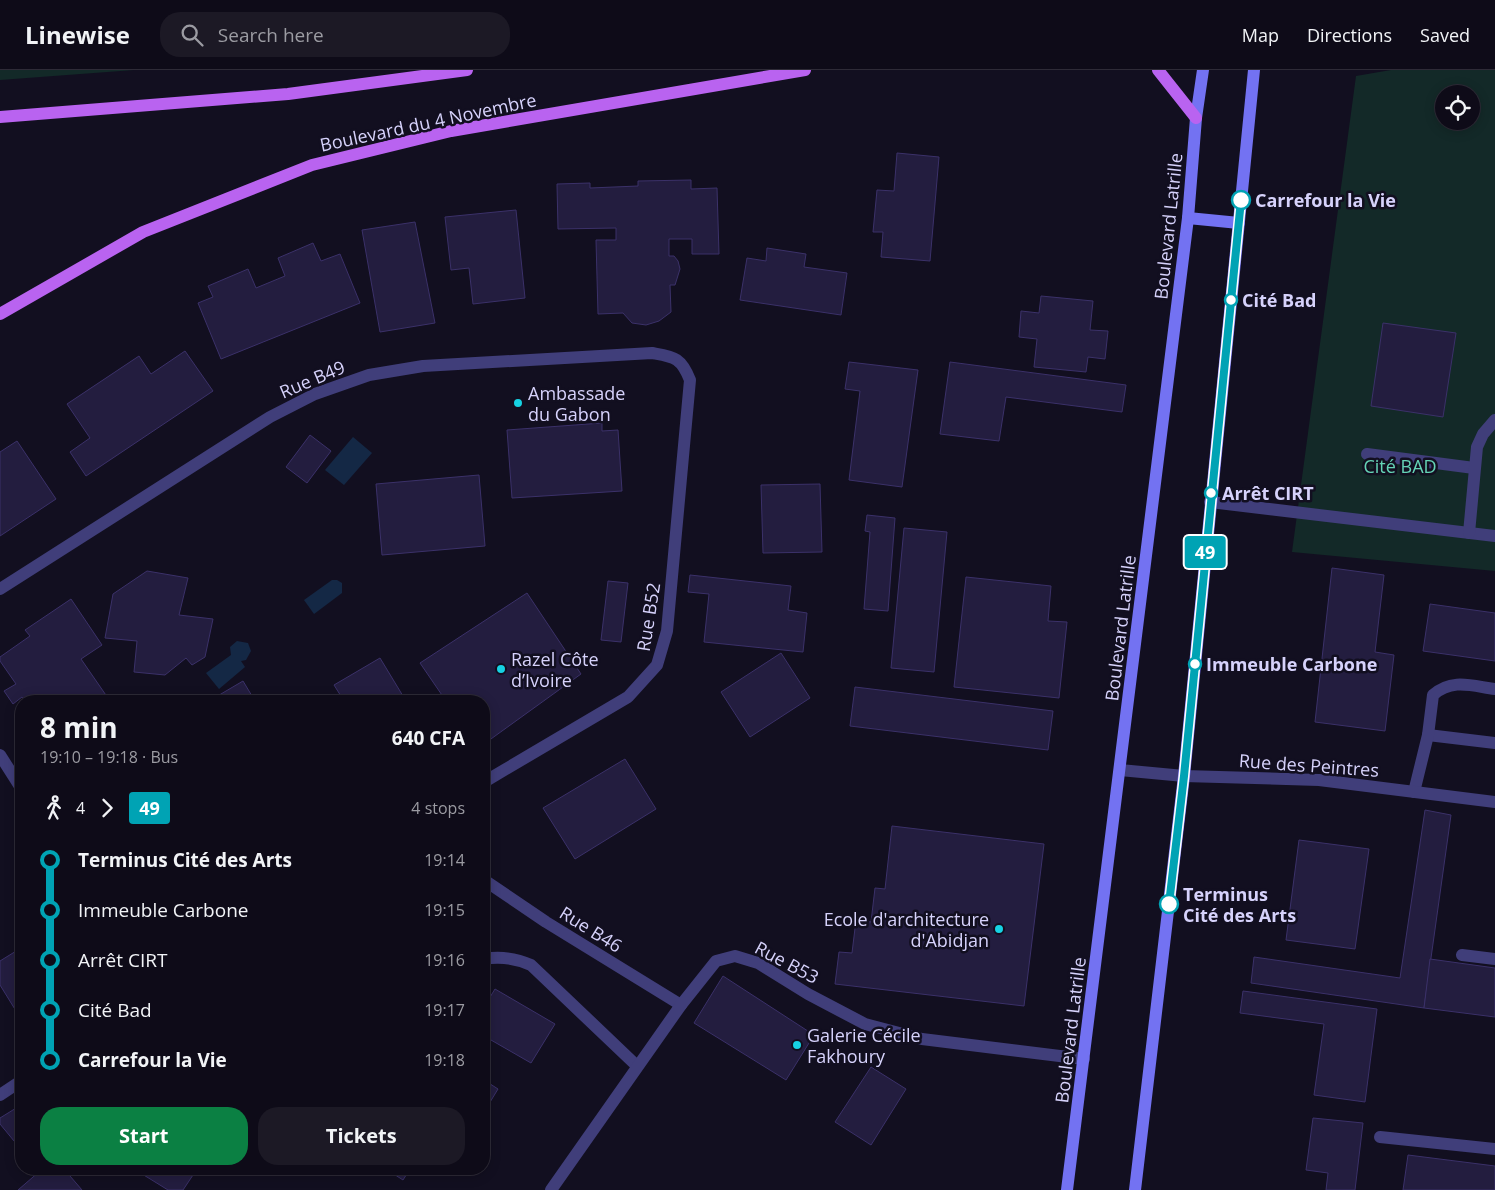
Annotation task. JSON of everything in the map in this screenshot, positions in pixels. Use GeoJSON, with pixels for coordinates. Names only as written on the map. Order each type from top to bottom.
{"type":"FeatureCollection","features":[{"type":"Feature","properties":{"kind":"main road"},"geometry":{"type":"LineString","coordinates":[[0,118],[288,94],[467,70]]}},
{"type":"Feature","properties":{"kind":"main road","name":"Boulevard du 4 Novembre"},"geometry":{"type":"LineString","coordinates":[[0,314],[143,232],[312,165],[451,131],[805,70]]}},
{"type":"Feature","properties":{"kind":"main road"},"geometry":{"type":"LineString","coordinates":[[1158,70],[1196,118]]}},
{"type":"Feature","properties":{"kind":"main road","name":"Boulevard Latrille"},"geometry":{"type":"LineString","coordinates":[[1067,1190],[1188,218],[1196,118],[1203,70]]}},
{"type":"Feature","properties":{"kind":"main road"},"geometry":{"type":"LineString","coordinates":[[1135,1190],[1184,776],[1254,70]]}},
{"type":"Feature","properties":{"kind":"main road"},"geometry":{"type":"LineString","coordinates":[[1188,218],[1239,223]]}},
{"type":"Feature","properties":{"kind":"street","name":"Rue B49"},"geometry":{"type":"LineString","coordinates":[[0,589],[270,417],[315,394],[369,375],[422,366],[652,353],[672,356],[684,365]]}},
{"type":"Feature","properties":{"kind":"street","name":"Rue B52"},"geometry":{"type":"LineString","coordinates":[[490,778],[628,697],[657,666],[667,631],[688,413],[690,380],[684,365]]}},
{"type":"Feature","properties":{"kind":"street"},"geometry":{"type":"LineString","coordinates":[[1469,533],[1477,447],[1483,434],[1495,420]]}},
{"type":"Feature","properties":{"kind":"street"},"geometry":{"type":"LineString","coordinates":[[1367,454],[1474,468]]}},
{"type":"Feature","properties":{"kind":"street"},"geometry":{"type":"LineString","coordinates":[[1210,502],[1495,536]]}},
{"type":"Feature","properties":{"kind":"street"},"geometry":{"type":"LineString","coordinates":[[1414,792],[1428,735],[1434,695],[1443,686],[1458,684],[1495,689]]}},
{"type":"Feature","properties":{"kind":"street"},"geometry":{"type":"LineString","coordinates":[[1428,735],[1495,743]]}},
{"type":"Feature","properties":{"kind":"street"},"geometry":{"type":"LineString","coordinates":[[0,755],[15,779]]}},
{"type":"Feature","properties":{"kind":"street","name":"Rue des Peintres"},"geometry":{"type":"LineString","coordinates":[[1120,770],[1184,776],[1319,780],[1495,802]]}},
{"type":"Feature","properties":{"kind":"street","name":"Rue B46"},"geometry":{"type":"LineString","coordinates":[[490,884],[546,922],[681,1005]]}},
{"type":"Feature","properties":{"kind":"street"},"geometry":{"type":"LineString","coordinates":[[1462,955],[1495,959]]}},
{"type":"Feature","properties":{"kind":"street","name":"Rue B53"},"geometry":{"type":"LineString","coordinates":[[552,1190],[681,1005],[716,961],[735,956],[758,963],[808,994],[865,1024],[922,1039],[1084,1059]]}},
{"type":"Feature","properties":{"kind":"street"},"geometry":{"type":"LineString","coordinates":[[490,958],[500,957],[517,959],[531,965],[637,1066]]}},
{"type":"Feature","properties":{"kind":"street"},"geometry":{"type":"LineString","coordinates":[[0,1095],[15,1085]]}},
{"type":"Feature","properties":{"kind":"street"},"geometry":{"type":"LineString","coordinates":[[1380,1137],[1495,1149]]}},
{"type":"Feature","properties":{"kind":"green space"},"geometry":{"type":"Polygon","coordinates":[[[0,70],[134,70],[0,80],[0,70]]]}},
{"type":"Feature","properties":{"kind":"green space","name":"Cité BAD"},"geometry":{"type":"Polygon","coordinates":[[[1391,70],[1495,70],[1495,571],[1292,552],[1356,76],[1391,70]]]}},
{"type":"Feature","properties":{"kind":"water"},"geometry":{"type":"Polygon","coordinates":[[[353,437],[372,453],[344,485],[325,470],[353,437]]]}},
{"type":"Feature","properties":{"kind":"water"},"geometry":{"type":"Polygon","coordinates":[[[332,580],[342,583],[342,593],[314,614],[304,600],[332,580]]]}},
{"type":"Feature","properties":{"kind":"water"},"geometry":{"type":"Polygon","coordinates":[[[237,641],[248,643],[251,651],[246,660],[241,661],[245,667],[219,689],[206,673],[231,655],[230,647],[237,641]]]}},
{"type":"Feature","properties":{"kind":"building"},"geometry":{"type":"Polygon","coordinates":[[[897,153],[939,157],[930,261],[881,257],[883,232],[873,232],[877,190],[894,191],[897,153]]]}},
{"type":"Feature","properties":{"kind":"building"},"geometry":{"type":"Polygon","coordinates":[[[691,180],[691,189],[717,188],[719,254],[692,254],[692,239],[669,239],[669,256],[674,256],[678,261],[680,269],[675,285],[670,285],[671,312],[659,321],[646,325],[632,323],[623,313],[598,314],[596,240],[616,240],[616,228],[558,229],[557,184],[590,183],[590,188],[638,186],[638,181],[691,180]]]}},
{"type":"Feature","properties":{"kind":"building"},"geometry":{"type":"Polygon","coordinates":[[[516,210],[525,298],[473,304],[469,268],[451,270],[445,217],[516,210]]]}},
{"type":"Feature","properties":{"kind":"building"},"geometry":{"type":"Polygon","coordinates":[[[415,222],[435,323],[380,332],[362,230],[415,222]]]}},
{"type":"Feature","properties":{"kind":"building"},"geometry":{"type":"Polygon","coordinates":[[[313,243],[321,261],[340,254],[360,303],[221,359],[198,303],[213,297],[208,286],[248,269],[256,288],[285,276],[278,258],[313,243]]]}},
{"type":"Feature","properties":{"kind":"building"},"geometry":{"type":"Polygon","coordinates":[[[767,248],[806,254],[804,267],[847,273],[841,315],[740,300],[747,258],[766,261],[767,248]]]}},
{"type":"Feature","properties":{"kind":"building"},"geometry":{"type":"Polygon","coordinates":[[[1041,296],[1093,301],[1090,330],[1108,331],[1105,359],[1088,357],[1086,372],[1034,367],[1037,339],[1019,337],[1021,311],[1039,313],[1041,296]]]}},
{"type":"Feature","properties":{"kind":"building"},"geometry":{"type":"Polygon","coordinates":[[[1383,323],[1456,333],[1443,417],[1371,406],[1383,323]]]}},
{"type":"Feature","properties":{"kind":"building"},"geometry":{"type":"Polygon","coordinates":[[[185,351],[213,391],[86,476],[70,452],[90,438],[67,404],[139,356],[151,374],[185,351]]]}},
{"type":"Feature","properties":{"kind":"building"},"geometry":{"type":"Polygon","coordinates":[[[849,362],[918,370],[902,487],[849,480],[860,391],[845,389],[849,362]]]}},
{"type":"Feature","properties":{"kind":"building"},"geometry":{"type":"Polygon","coordinates":[[[950,362],[1126,385],[1122,412],[1006,397],[999,441],[940,434],[950,362]]]}},
{"type":"Feature","properties":{"kind":"building"},"geometry":{"type":"Polygon","coordinates":[[[602,423],[602,431],[618,430],[622,491],[512,498],[507,430],[602,423]]]}},
{"type":"Feature","properties":{"kind":"building"},"geometry":{"type":"Polygon","coordinates":[[[310,435],[331,451],[307,483],[286,467],[310,435]]]}},
{"type":"Feature","properties":{"kind":"building"},"geometry":{"type":"Polygon","coordinates":[[[17,441],[56,499],[0,536],[0,452],[17,441]]]}},
{"type":"Feature","properties":{"kind":"building"},"geometry":{"type":"Polygon","coordinates":[[[479,475],[485,546],[382,555],[376,484],[479,475]]]}},
{"type":"Feature","properties":{"kind":"building"},"geometry":{"type":"Polygon","coordinates":[[[820,484],[822,552],[763,553],[761,485],[820,484]]]}},
{"type":"Feature","properties":{"kind":"building"},"geometry":{"type":"Polygon","coordinates":[[[867,515],[895,518],[888,611],[864,609],[870,532],[865,531],[867,515]]]}},
{"type":"Feature","properties":{"kind":"building"},"geometry":{"type":"Polygon","coordinates":[[[904,528],[947,532],[934,672],[891,668],[904,528]]]}},
{"type":"Feature","properties":{"kind":"building"},"geometry":{"type":"Polygon","coordinates":[[[1332,568],[1384,575],[1375,652],[1394,655],[1385,731],[1315,722],[1332,568]]]}},
{"type":"Feature","properties":{"kind":"building"},"geometry":{"type":"Polygon","coordinates":[[[147,571],[188,578],[179,615],[213,619],[205,657],[192,665],[186,658],[165,675],[134,672],[137,641],[105,638],[113,594],[147,571]]]}},
{"type":"Feature","properties":{"kind":"building"},"geometry":{"type":"Polygon","coordinates":[[[690,575],[791,586],[788,610],[807,613],[803,652],[704,642],[709,594],[688,592],[690,575]]]}},
{"type":"Feature","properties":{"kind":"building"},"geometry":{"type":"Polygon","coordinates":[[[966,577],[1051,586],[1048,621],[1067,622],[1059,698],[954,687],[966,577]]]}},
{"type":"Feature","properties":{"kind":"building"},"geometry":{"type":"Polygon","coordinates":[[[608,581],[628,583],[621,642],[601,640],[608,581]]]}},
{"type":"Feature","properties":{"kind":"building","name":"Razel Côte d’Ivoire"},"geometry":{"type":"Polygon","coordinates":[[[527,593],[581,674],[490,740],[490,695],[442,695],[420,663],[527,593]]]}},
{"type":"Feature","properties":{"kind":"building"},"geometry":{"type":"Polygon","coordinates":[[[71,599],[102,645],[81,659],[106,695],[15,695],[15,702],[13,704],[4,691],[16,684],[0,661],[0,657],[30,636],[25,630],[71,599]]]}},
{"type":"Feature","properties":{"kind":"building"},"geometry":{"type":"Polygon","coordinates":[[[1430,604],[1495,613],[1495,661],[1423,651],[1430,604]]]}},
{"type":"Feature","properties":{"kind":"building"},"geometry":{"type":"Polygon","coordinates":[[[781,653],[810,698],[750,737],[721,692],[781,653]]]}},
{"type":"Feature","properties":{"kind":"building"},"geometry":{"type":"Polygon","coordinates":[[[380,658],[402,695],[340,695],[334,685],[380,658]]]}},
{"type":"Feature","properties":{"kind":"building"},"geometry":{"type":"Polygon","coordinates":[[[243,681],[251,695],[219,695],[243,681]]]}},
{"type":"Feature","properties":{"kind":"building"},"geometry":{"type":"Polygon","coordinates":[[[855,687],[1053,711],[1048,750],[850,726],[855,687]]]}},
{"type":"Feature","properties":{"kind":"building"},"geometry":{"type":"Polygon","coordinates":[[[625,759],[656,809],[575,859],[543,808],[625,759]]]}},
{"type":"Feature","properties":{"kind":"building"},"geometry":{"type":"Polygon","coordinates":[[[1425,810],[1451,815],[1424,1008],[1251,983],[1254,957],[1400,978],[1425,810]]]}},
{"type":"Feature","properties":{"kind":"building"},"geometry":{"type":"Polygon","coordinates":[[[892,826],[1044,844],[1024,1006],[835,984],[839,952],[852,953],[856,920],[871,922],[875,888],[885,889],[892,826]]]}},
{"type":"Feature","properties":{"kind":"building"},"geometry":{"type":"Polygon","coordinates":[[[1299,840],[1369,849],[1355,949],[1286,940],[1299,840]]]}},
{"type":"Feature","properties":{"kind":"building"},"geometry":{"type":"Polygon","coordinates":[[[15,952],[15,1009],[0,985],[0,961],[15,952]]]}},
{"type":"Feature","properties":{"kind":"building"},"geometry":{"type":"Polygon","coordinates":[[[1430,959],[1495,968],[1495,1017],[1424,1008],[1430,959]]]}},
{"type":"Feature","properties":{"kind":"building"},"geometry":{"type":"Polygon","coordinates":[[[723,976],[814,1035],[786,1080],[694,1023],[723,976]]]}},
{"type":"Feature","properties":{"kind":"building"},"geometry":{"type":"Polygon","coordinates":[[[495,989],[555,1024],[531,1063],[490,1039],[490,997],[495,989]]]}},
{"type":"Feature","properties":{"kind":"building"},"geometry":{"type":"Polygon","coordinates":[[[1243,991],[1377,1009],[1365,1102],[1314,1095],[1324,1024],[1240,1013],[1243,991]]]}},
{"type":"Feature","properties":{"kind":"building"},"geometry":{"type":"Polygon","coordinates":[[[871,1067],[906,1089],[871,1145],[835,1122],[871,1067]]]}},
{"type":"Feature","properties":{"kind":"building"},"geometry":{"type":"Polygon","coordinates":[[[490,1084],[498,1089],[490,1102],[490,1084]]]}},
{"type":"Feature","properties":{"kind":"building"},"geometry":{"type":"Polygon","coordinates":[[[15,1109],[15,1142],[0,1124],[0,1118],[15,1109]]]}},
{"type":"Feature","properties":{"kind":"building"},"geometry":{"type":"Polygon","coordinates":[[[1313,1118],[1363,1123],[1355,1190],[1326,1190],[1328,1173],[1306,1170],[1313,1118]]]}},
{"type":"Feature","properties":{"kind":"building"},"geometry":{"type":"Polygon","coordinates":[[[1408,1155],[1495,1166],[1495,1190],[1403,1190],[1408,1155]]]}},
{"type":"Feature","properties":{"kind":"building"},"geometry":{"type":"Polygon","coordinates":[[[35,1175],[69,1175],[82,1190],[18,1190],[35,1175]]]}},
{"type":"Feature","properties":{"kind":"building"},"geometry":{"type":"Polygon","coordinates":[[[144,1175],[193,1175],[183,1190],[168,1190],[144,1175]]]}},
{"type":"Feature","properties":{"kind":"building"},"geometry":{"type":"Polygon","coordinates":[[[395,1175],[406,1175],[403,1180],[395,1175]]]}},
{"type":"Feature","properties":{"kind":"bus line","name":"49"},"geometry":{"type":"LineString","coordinates":[[1169,904],[1184,776],[1241,200]]}},
{"type":"Feature","properties":{"kind":"place","name":"Carrefour la Vie"},"geometry":{"type":"Point","coordinates":[1241,200]}},
{"type":"Feature","properties":{"kind":"place","name":"Cité Bad"},"geometry":{"type":"Point","coordinates":[1231,300]}},
{"type":"Feature","properties":{"kind":"place","name":"Ambassade du Gabon"},"geometry":{"type":"Point","coordinates":[518,403]}},
{"type":"Feature","properties":{"kind":"place","name":"Arrêt CIRT"},"geometry":{"type":"Point","coordinates":[1211,493]}},
{"type":"Feature","properties":{"kind":"place","name":"Immeuble Carbone"},"geometry":{"type":"Point","coordinates":[1195,664]}},
{"type":"Feature","properties":{"kind":"place","name":"Razel Côte d’Ivoire"},"geometry":{"type":"Point","coordinates":[501,669]}},
{"type":"Feature","properties":{"kind":"place","name":"Terminus Cité des Arts"},"geometry":{"type":"Point","coordinates":[1169,904]}},
{"type":"Feature","properties":{"kind":"place","name":"Ecole d'architecture d'Abidjan"},"geometry":{"type":"Point","coordinates":[999,929]}},
{"type":"Feature","properties":{"kind":"place","name":"Galerie Cécile Fakhoury"},"geometry":{"type":"Point","coordinates":[797,1045]}}]}
